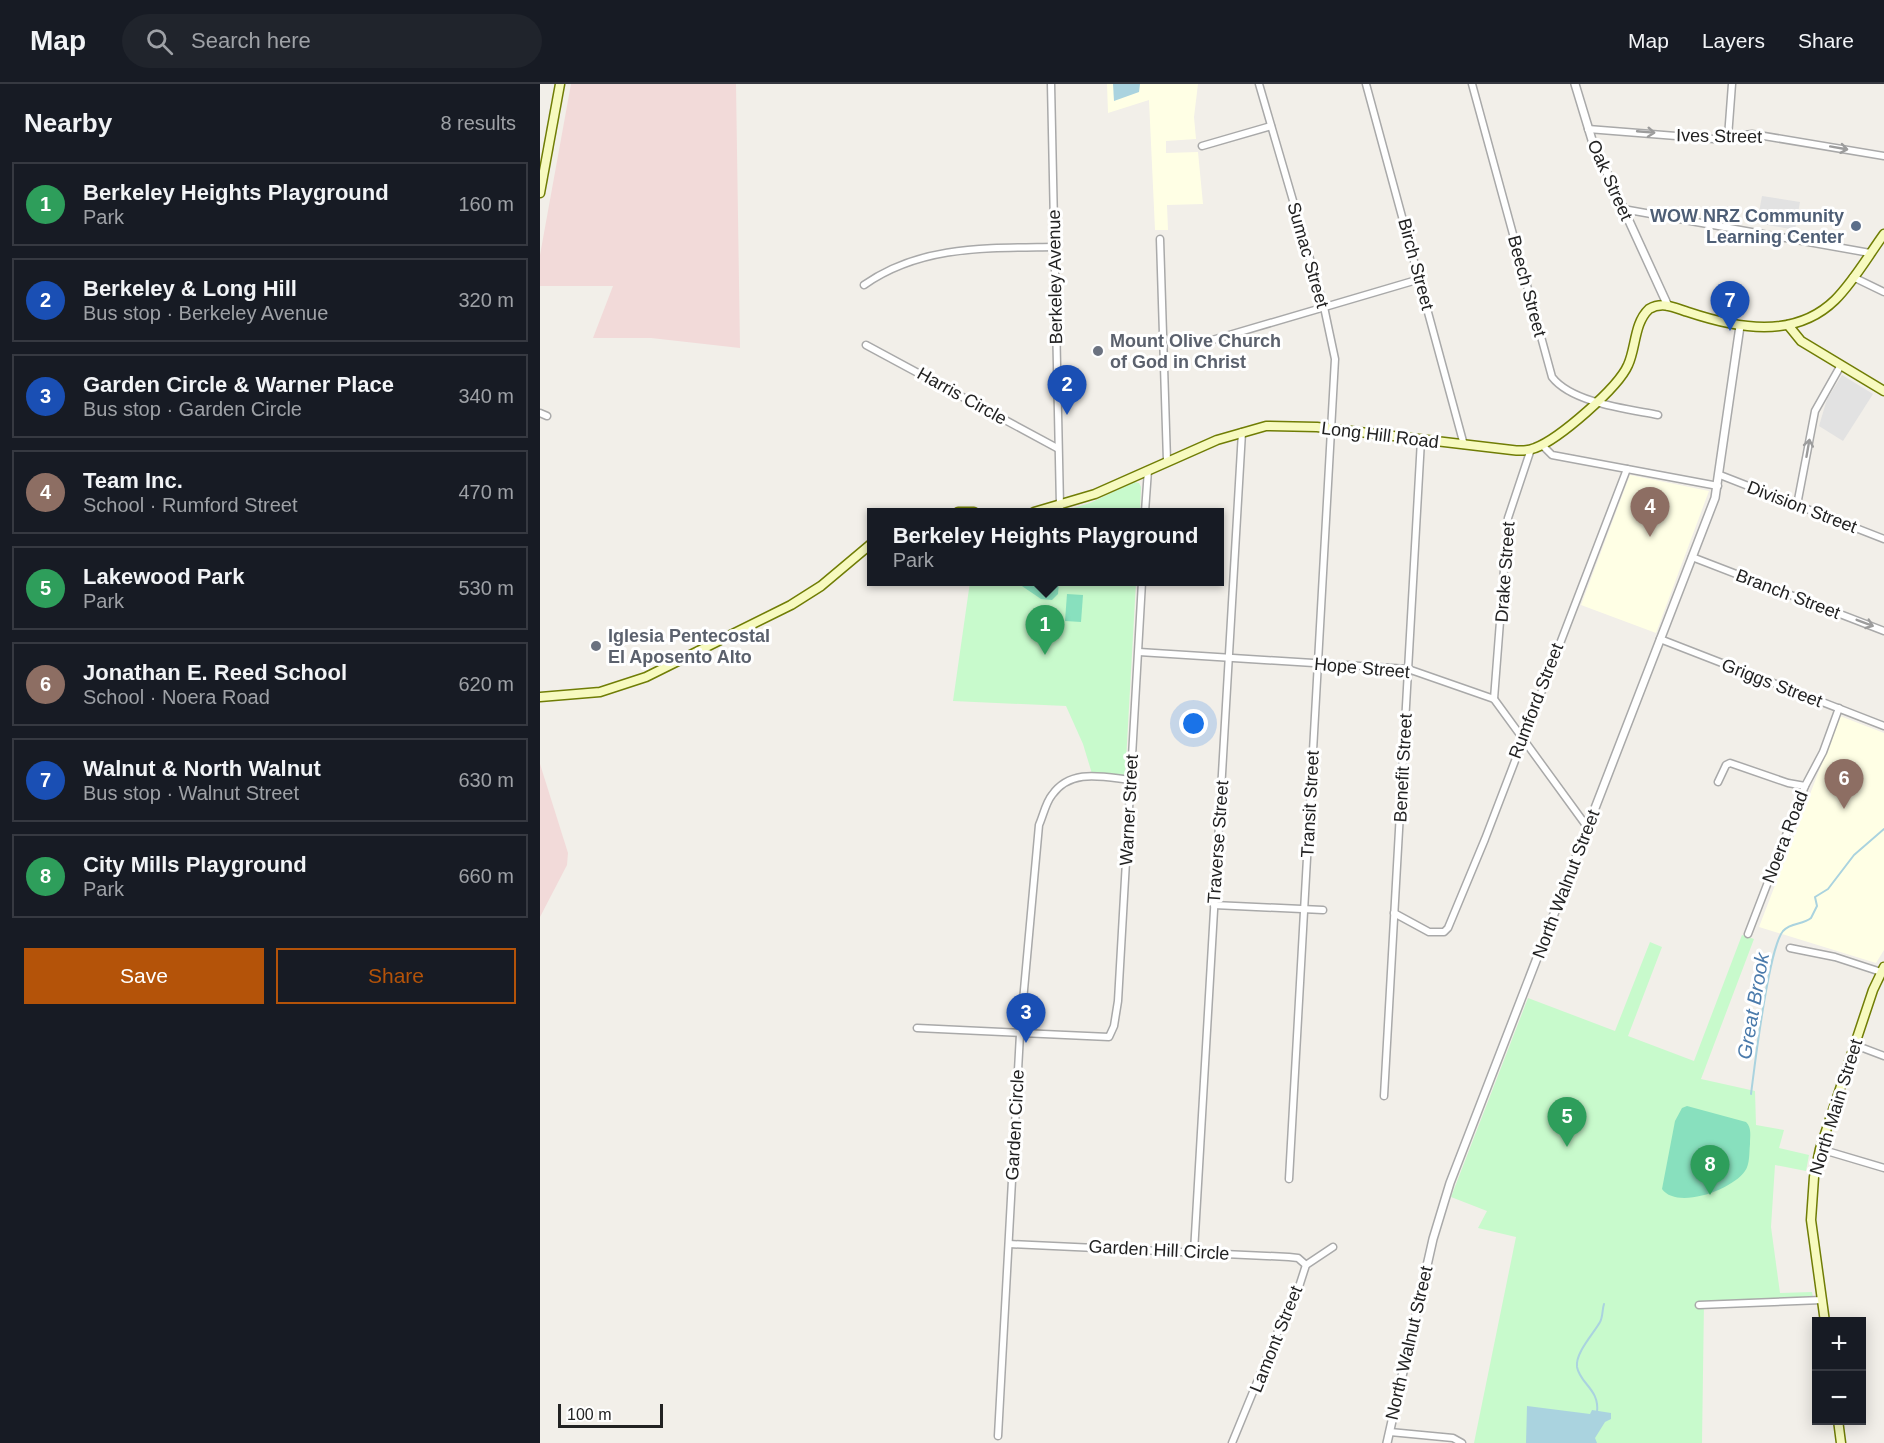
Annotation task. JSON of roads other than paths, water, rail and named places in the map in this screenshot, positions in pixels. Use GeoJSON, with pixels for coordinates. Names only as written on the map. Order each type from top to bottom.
{"type":"FeatureCollection","features":[{"type":"Feature","properties":{"kind":"main road"},"geometry":{"type":"LineString","coordinates":[[540,193],[560,84]]}},
{"type":"Feature","properties":{"kind":"main road"},"geometry":{"type":"LineString","coordinates":[[1668,306],[1740,326],[1769,328],[1788,325],[1811,317],[1827,307],[1853,277],[1884,234]]}},
{"type":"Feature","properties":{"kind":"main road","name":"Long Hill Road"},"geometry":{"type":"LineString","coordinates":[[1053,508],[1095,494],[1167,460],[1242,431],[1277,425],[1332,429],[1512,450],[1531,449],[1542,445],[1615,385],[1628,367],[1644,315],[1654,307],[1668,306]]}},
{"type":"Feature","properties":{"kind":"main road"},"geometry":{"type":"LineString","coordinates":[[1788,325],[1798,339],[1884,391]]}},
{"type":"Feature","properties":{"kind":"main road"},"geometry":{"type":"LineString","coordinates":[[540,697],[600,692],[646,677],[791,605],[821,586],[867,547]]}},
{"type":"Feature","properties":{"kind":"main road","name":"North Main Street"},"geometry":{"type":"LineString","coordinates":[[1824,1317],[1811,1210],[1814,1177],[1820,1149],[1883,970]]}},
{"type":"Feature","properties":{"kind":"main road"},"geometry":{"type":"LineString","coordinates":[[1839,1425],[1841,1443]]}},
{"type":"Feature","properties":{"kind":"street","name":"Berkeley Avenue"},"geometry":{"type":"LineString","coordinates":[[1051,84],[1060,506]]}},
{"type":"Feature","properties":{"kind":"street","name":"Sumac Street"},"geometry":{"type":"LineString","coordinates":[[1259,84],[1324,307],[1335,359],[1332,429]]}},
{"type":"Feature","properties":{"kind":"street","name":"Birch Street"},"geometry":{"type":"LineString","coordinates":[[1366,84],[1464,445]]}},
{"type":"Feature","properties":{"kind":"street","name":"Beech Street"},"geometry":{"type":"LineString","coordinates":[[1472,84],[1551,373],[1560,385],[1597,402],[1658,415]]}},
{"type":"Feature","properties":{"kind":"street","name":"Oak Street"},"geometry":{"type":"LineString","coordinates":[[1575,84],[1588,129],[1668,306]]}},
{"type":"Feature","properties":{"kind":"street"},"geometry":{"type":"LineString","coordinates":[[1728,137],[1732,84]]}},
{"type":"Feature","properties":{"kind":"street"},"geometry":{"type":"LineString","coordinates":[[1202,146],[1271,126]]}},
{"type":"Feature","properties":{"kind":"street","name":"Ives Street"},"geometry":{"type":"LineString","coordinates":[[1588,129],[1714,139],[1752,134],[1884,156]]}},
{"type":"Feature","properties":{"kind":"street"},"geometry":{"type":"LineString","coordinates":[[1623,209],[1870,253]]}},
{"type":"Feature","properties":{"kind":"street"},"geometry":{"type":"LineString","coordinates":[[1160,239],[1167,460]]}},
{"type":"Feature","properties":{"kind":"street"},"geometry":{"type":"LineString","coordinates":[[864,285],[899,266],[939,253],[964,248],[1054,246]]}},
{"type":"Feature","properties":{"kind":"street"},"geometry":{"type":"LineString","coordinates":[[1853,277],[1884,292]]}},
{"type":"Feature","properties":{"kind":"street"},"geometry":{"type":"LineString","coordinates":[[1209,341],[1420,279]]}},
{"type":"Feature","properties":{"kind":"street","name":"North Walnut Street"},"geometry":{"type":"LineString","coordinates":[[1387,1443],[1444,1199],[1718,486],[1724,427],[1740,326]]}},
{"type":"Feature","properties":{"kind":"street","name":"Harris Circle"},"geometry":{"type":"LineString","coordinates":[[866,345],[1057,448]]}},
{"type":"Feature","properties":{"kind":"street"},"geometry":{"type":"LineString","coordinates":[[1797,505],[1815,411],[1841,365]]}},
{"type":"Feature","properties":{"kind":"street"},"geometry":{"type":"LineString","coordinates":[[540,413],[548,416]]}},
{"type":"Feature","properties":{"kind":"street","name":"Transit Street"},"geometry":{"type":"LineString","coordinates":[[1288,1179],[1332,429]]}},
{"type":"Feature","properties":{"kind":"street","name":"Traverse Street"},"geometry":{"type":"LineString","coordinates":[[1194,1252],[1242,431]]}},
{"type":"Feature","properties":{"kind":"street","name":"Benefit Street"},"geometry":{"type":"LineString","coordinates":[[1384,1096],[1421,440]]}},
{"type":"Feature","properties":{"kind":"street"},"geometry":{"type":"LineString","coordinates":[[1542,445],[1552,455],[1718,486]]}},
{"type":"Feature","properties":{"kind":"street","name":"Drake Street"},"geometry":{"type":"LineString","coordinates":[[1494,699],[1508,518],[1531,449]]}},
{"type":"Feature","properties":{"kind":"street","name":"Rumford Street"},"geometry":{"type":"LineString","coordinates":[[1394,913],[1428,932],[1444,932],[1485,839],[1626,469]]}},
{"type":"Feature","properties":{"kind":"street"},"geometry":{"type":"LineString","coordinates":[[1146,508],[1148,470]]}},
{"type":"Feature","properties":{"kind":"street","name":"Division Street"},"geometry":{"type":"LineString","coordinates":[[1720,475],[1883,538]]}},
{"type":"Feature","properties":{"kind":"street"},"geometry":{"type":"LineString","coordinates":[[1883,538],[1884,530]]}},
{"type":"Feature","properties":{"kind":"street","name":"Branch Street"},"geometry":{"type":"LineString","coordinates":[[1692,557],[1884,631]]}},
{"type":"Feature","properties":{"kind":"street","name":"Warner Street"},"geometry":{"type":"LineString","coordinates":[[1020,1034],[1109,1037],[1114,1026],[1118,1001],[1142,586]]}},
{"type":"Feature","properties":{"kind":"street","name":"Griggs Street"},"geometry":{"type":"LineString","coordinates":[[1660,639],[1884,726]]}},
{"type":"Feature","properties":{"kind":"street","name":"Hope Street"},"geometry":{"type":"LineString","coordinates":[[1139,652],[1229,660],[1408,669],[1494,699]]}},
{"type":"Feature","properties":{"kind":"street"},"geometry":{"type":"LineString","coordinates":[[1494,699],[1588,828]]}},
{"type":"Feature","properties":{"kind":"street","name":"Noera Road"},"geometry":{"type":"LineString","coordinates":[[1748,934],[1805,786],[1819,759],[1839,708]]}},
{"type":"Feature","properties":{"kind":"street"},"geometry":{"type":"LineString","coordinates":[[1718,782],[1728,763],[1788,783],[1805,786]]}},
{"type":"Feature","properties":{"kind":"street","name":"Garden Circle"},"geometry":{"type":"LineString","coordinates":[[998,1436],[1020,1034],[1038,831],[1051,795],[1065,783],[1081,775],[1131,780]]}},
{"type":"Feature","properties":{"kind":"street"},"geometry":{"type":"LineString","coordinates":[[1214,905],[1323,910]]}},
{"type":"Feature","properties":{"kind":"street"},"geometry":{"type":"LineString","coordinates":[[1790,948],[1883,970]]}},
{"type":"Feature","properties":{"kind":"street"},"geometry":{"type":"LineString","coordinates":[[917,1028],[1020,1034]]}},
{"type":"Feature","properties":{"kind":"street"},"geometry":{"type":"LineString","coordinates":[[1855,1045],[1884,1056]]}},
{"type":"Feature","properties":{"kind":"street"},"geometry":{"type":"LineString","coordinates":[[1820,1149],[1884,1168]]}},
{"type":"Feature","properties":{"kind":"street","name":"Garden Hill Circle"},"geometry":{"type":"LineString","coordinates":[[1009,1244],[1289,1257],[1298,1258],[1306,1265]]}},
{"type":"Feature","properties":{"kind":"street","name":"Lamont Street"},"geometry":{"type":"LineString","coordinates":[[1232,1443],[1283,1319],[1296,1296],[1306,1265],[1333,1247]]}},
{"type":"Feature","properties":{"kind":"street"},"geometry":{"type":"LineString","coordinates":[[1699,1305],[1822,1300]]}},
{"type":"Feature","properties":{"kind":"street"},"geometry":{"type":"LineString","coordinates":[[1390,1432],[1453,1437],[1462,1443]]}},
{"type":"Feature","properties":{"kind":"water"},"geometry":{"type":"Polygon","coordinates":[[[1113,84],[1140,84],[1139,92],[1114,101],[1113,84]]]}},
{"type":"Feature","properties":{"kind":"water"},"geometry":{"type":"Polygon","coordinates":[[[1527,1406],[1590,1414],[1592,1410],[1611,1413],[1611,1419],[1605,1422],[1595,1438],[1597,1443],[1526,1443],[1527,1406]]]}},
{"type":"Feature","properties":{"kind":"waterway","name":"Great Brook"},"geometry":{"type":"LineString","coordinates":[[1751,1094],[1767,983],[1777,942],[1783,931],[1790,926],[1811,918],[1817,906],[1815,897],[1828,889],[1854,855],[1884,829]]}},
{"type":"Feature","properties":{"kind":"waterway"},"geometry":{"type":"LineString","coordinates":[[1597,1413],[1596,1398],[1579,1373],[1577,1361],[1601,1320],[1604,1304]]}},
{"type":"Feature","properties":{"kind":"place","name":"WOW NRZ Community Learning Center"},"geometry":{"type":"Point","coordinates":[1856,226]}},
{"type":"Feature","properties":{"kind":"place","name":"Walnut & North Walnut"},"geometry":{"type":"Point","coordinates":[1730,331]}},
{"type":"Feature","properties":{"kind":"place","name":"Mount Olive Church of God in Christ"},"geometry":{"type":"Point","coordinates":[1098,351]}},
{"type":"Feature","properties":{"kind":"place","name":"Berkeley & Long Hill"},"geometry":{"type":"Point","coordinates":[1067,415]}},
{"type":"Feature","properties":{"kind":"place","name":"Team Inc."},"geometry":{"type":"Point","coordinates":[1650,537]}},
{"type":"Feature","properties":{"kind":"place","name":"Iglesia Pentecostal El Aposento Alto"},"geometry":{"type":"Point","coordinates":[596,646]}},
{"type":"Feature","properties":{"kind":"place","name":"Berkeley Heights Playground"},"geometry":{"type":"Point","coordinates":[1045,655]}},
{"type":"Feature","properties":{"kind":"place","name":"Jonathan E. Reed School"},"geometry":{"type":"Point","coordinates":[1844,809]}},
{"type":"Feature","properties":{"kind":"place","name":"Garden Circle & Warner Place"},"geometry":{"type":"Point","coordinates":[1026,1043]}},
{"type":"Feature","properties":{"kind":"place","name":"Lakewood Park"},"geometry":{"type":"Point","coordinates":[1567,1147]}},
{"type":"Feature","properties":{"kind":"place","name":"City Mills Playground"},"geometry":{"type":"Point","coordinates":[1710,1195]}}]}
